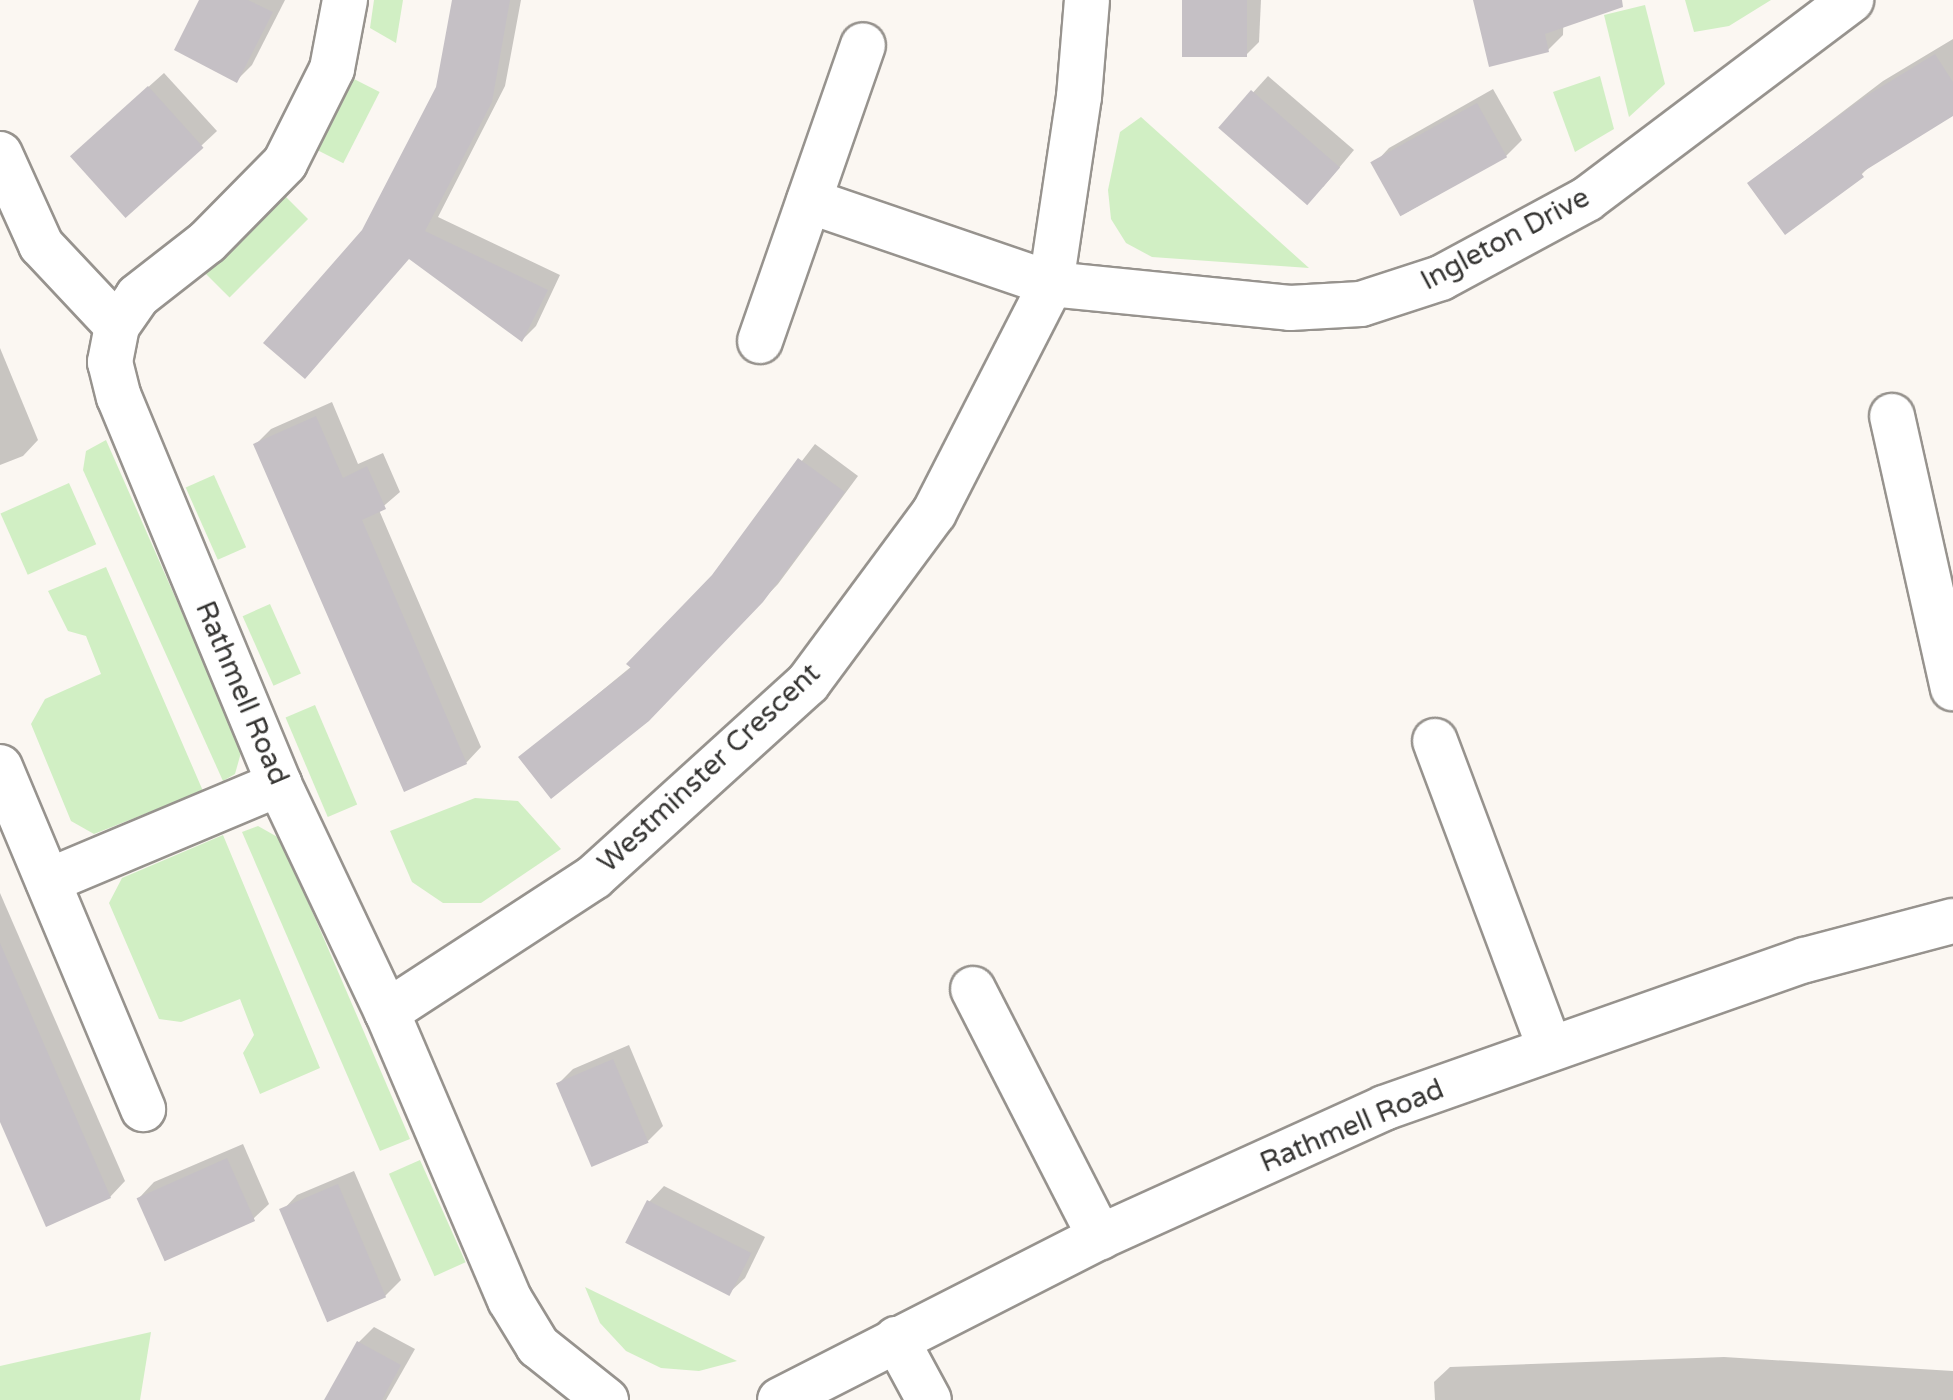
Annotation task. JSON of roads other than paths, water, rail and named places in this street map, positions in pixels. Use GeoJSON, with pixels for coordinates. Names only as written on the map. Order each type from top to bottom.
{"type":"FeatureCollection","features":[{"type":"Feature","properties":{"kind":"street","name":"Rathmell Road"},"geometry":{"type":"LineString","coordinates":[[345,0],[332,69],[285,163],[207,242],[138,296],[117,326],[110,362],[119,397],[279,784],[387,1012],[510,1300],[538,1346],[606,1400]]}},
{"type":"Feature","properties":{"kind":"street","name":"Westminster Crescent"},"geometry":{"type":"LineString","coordinates":[[387,1012],[594,877],[808,683],[934,513],[1051,284],[1079,97],[1087,0]]}},
{"type":"Feature","properties":{"kind":"street","name":"Ingleton Drive"},"geometry":{"type":"LineString","coordinates":[[809,201],[1051,284],[1290,308],[1361,304],[1441,278],[1587,199],[1851,0]]}},
{"type":"Feature","properties":{"kind":"street"},"geometry":{"type":"LineString","coordinates":[[760,341],[863,45]]}},
{"type":"Feature","properties":{"kind":"street"},"geometry":{"type":"LineString","coordinates":[[0,154],[41,245],[117,326]]}},
{"type":"Feature","properties":{"kind":"street"},"geometry":{"type":"LineString","coordinates":[[1892,416],[1953,688]]}},
{"type":"Feature","properties":{"kind":"street"},"geometry":{"type":"LineString","coordinates":[[1435,741],[1550,1048]]}},
{"type":"Feature","properties":{"kind":"street"},"geometry":{"type":"LineString","coordinates":[[0,767],[143,1109]]}},
{"type":"Feature","properties":{"kind":"street"},"geometry":{"type":"LineString","coordinates":[[48,881],[279,784]]}},
{"type":"Feature","properties":{"kind":"street","name":"Rathmell Road"},"geometry":{"type":"LineString","coordinates":[[780,1400],[1100,1237],[1384,1108],[1805,960],[1953,921]]}},
{"type":"Feature","properties":{"kind":"street"},"geometry":{"type":"LineString","coordinates":[[973,989],[1100,1237]]}},
{"type":"Feature","properties":{"kind":"street"},"geometry":{"type":"LineString","coordinates":[[896,1339],[929,1400]]}}]}
